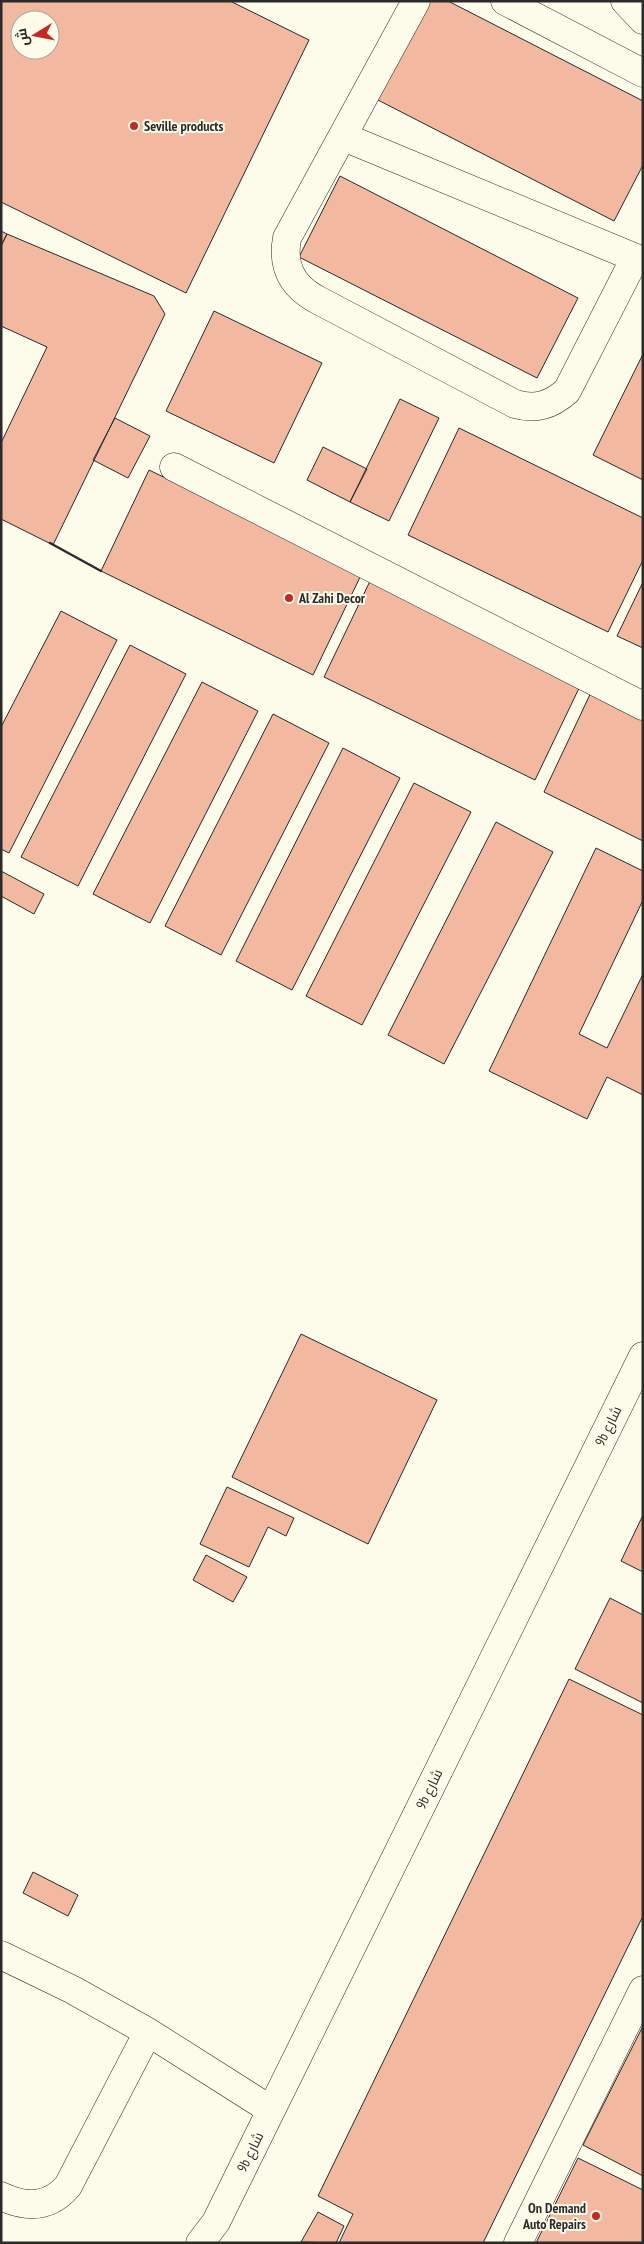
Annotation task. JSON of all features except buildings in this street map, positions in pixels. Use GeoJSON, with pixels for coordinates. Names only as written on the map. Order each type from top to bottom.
{"type":"FeatureCollection","features":[{"type":"Feature","properties":{"kind":"lane"},"geometry":{"type":"LineString","coordinates":[[344,137],[639,260],[567,391],[559,399],[537,407],[515,404],[306,293],[291,277],[285,252],[287,238],[344,137],[416,1]]}},
{"type":"Feature","properties":{"kind":"lane"},"geometry":{"type":"LineString","coordinates":[[505,1],[643,73]]}},
{"type":"Feature","properties":{"kind":"lane"},"geometry":{"type":"LineString","coordinates":[[625,1],[643,20]]}},
{"type":"Feature","properties":{"kind":"lane"},"geometry":{"type":"LineString","coordinates":[[174,467],[643,706]]}},
{"type":"Feature","properties":{"kind":"lane","name":"9b شارع"},"geometry":{"type":"LineString","coordinates":[[209,2236],[643,1356]]}},
{"type":"Feature","properties":{"kind":"lane"},"geometry":{"type":"LineString","coordinates":[[1,1955],[73,1990],[148,2032],[271,2110]]}},
{"type":"Feature","properties":{"kind":"lane"},"geometry":{"type":"LineString","coordinates":[[518,2243],[643,1990]]}},
{"type":"Feature","properties":{"kind":"lane"},"geometry":{"type":"LineString","coordinates":[[1,2196],[14,2202],[34,2206],[53,2200],[68,2186],[148,2032]]}},
{"type":"Feature","properties":{"kind":"wall"},"geometry":{"type":"LineString","coordinates":[[50,543],[101,571]]}},
{"type":"Feature","properties":{"kind":"place","name":"Seville products"},"geometry":{"type":"Point","coordinates":[134,126]}},
{"type":"Feature","properties":{"kind":"place","name":"Al Zahi Decor"},"geometry":{"type":"Point","coordinates":[289,598]}},
{"type":"Feature","properties":{"kind":"place","name":"On Demand Auto Repairs"},"geometry":{"type":"Point","coordinates":[596,2216]}}]}
